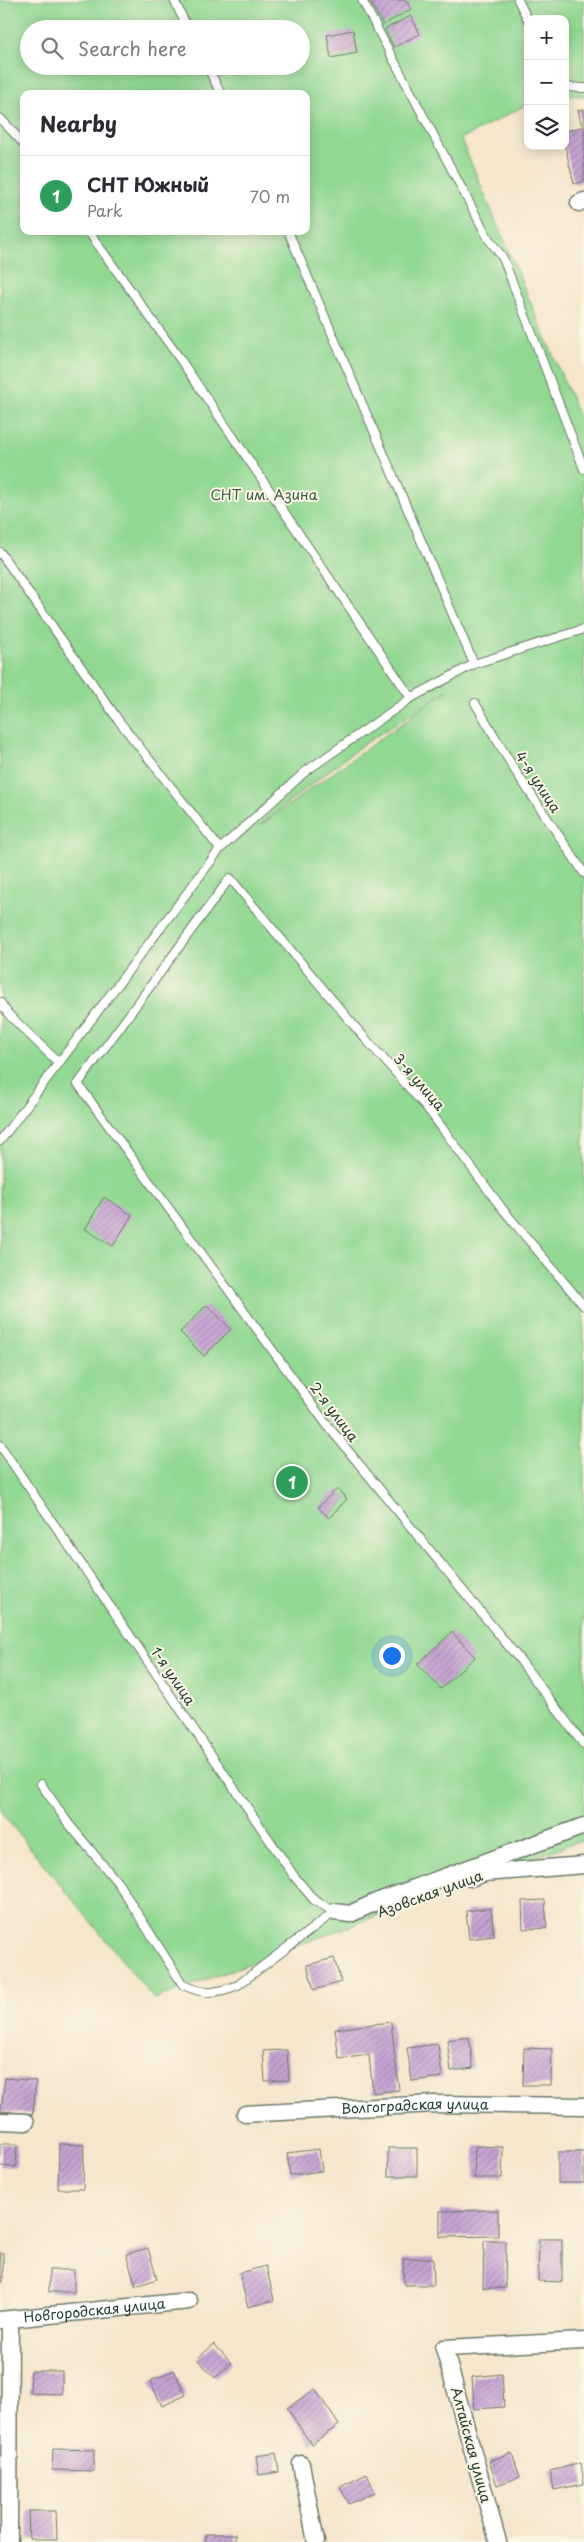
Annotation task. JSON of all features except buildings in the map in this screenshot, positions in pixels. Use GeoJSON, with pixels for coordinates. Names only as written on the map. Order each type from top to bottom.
{"type":"FeatureCollection","features":[{"type":"Feature","properties":{"kind":"street"},"geometry":{"type":"LineString","coordinates":[[334,1912],[350,1914],[376,1902],[584,1826]]}},
{"type":"Feature","properties":{"kind":"street","name":"Азовская улица"},"geometry":{"type":"LineString","coordinates":[[365,1918],[485,1873],[584,1865]]}},
{"type":"Feature","properties":{"kind":"street","name":"Волгоградская улица"},"geometry":{"type":"LineString","coordinates":[[245,2114],[434,2104],[584,2106]]}},
{"type":"Feature","properties":{"kind":"street"},"geometry":{"type":"LineString","coordinates":[[0,2121],[26,2122]]}},
{"type":"Feature","properties":{"kind":"street","name":"Новгородская улица"},"geometry":{"type":"LineString","coordinates":[[5,2320],[189,2301]]}},
{"type":"Feature","properties":{"kind":"street"},"geometry":{"type":"LineString","coordinates":[[5,2320],[8,2542]]}},
{"type":"Feature","properties":{"kind":"street","name":"Алтайская улица"},"geometry":{"type":"LineString","coordinates":[[498,2542],[444,2348],[584,2341]]}},
{"type":"Feature","properties":{"kind":"street"},"geometry":{"type":"LineString","coordinates":[[301,2464],[316,2542]]}},
{"type":"Feature","properties":{"kind":"lane"},"geometry":{"type":"LineString","coordinates":[[174,0],[184,20]]}},
{"type":"Feature","properties":{"kind":"lane"},"geometry":{"type":"LineString","coordinates":[[362,0],[488,238],[503,258],[584,469]]}},
{"type":"Feature","properties":{"kind":"lane"},"geometry":{"type":"LineString","coordinates":[[518,0],[526,15]]}},
{"type":"Feature","properties":{"kind":"lane"},"geometry":{"type":"LineString","coordinates":[[212,75],[219,90]]}},
{"type":"Feature","properties":{"kind":"lane"},"geometry":{"type":"LineString","coordinates":[[569,87],[584,88]]}},
{"type":"Feature","properties":{"kind":"lane"},"geometry":{"type":"LineString","coordinates":[[0,118],[20,140]]}},
{"type":"Feature","properties":{"kind":"lane"},"geometry":{"type":"LineString","coordinates":[[91,235],[180,359],[411,698]]}},
{"type":"Feature","properties":{"kind":"lane"},"geometry":{"type":"LineString","coordinates":[[290,235],[474,664]]}},
{"type":"Feature","properties":{"kind":"lane"},"geometry":{"type":"LineString","coordinates":[[0,552],[119,721],[220,849]]}},
{"type":"Feature","properties":{"kind":"lane"},"geometry":{"type":"LineString","coordinates":[[0,1141],[220,849],[306,771],[411,698],[474,664],[584,629]]}},
{"type":"Feature","properties":{"kind":"lane","name":"4-я улица"},"geometry":{"type":"LineString","coordinates":[[475,703],[514,769],[584,873]]}},
{"type":"Feature","properties":{"kind":"lane","name":"2-я улица"},"geometry":{"type":"LineString","coordinates":[[230,878],[78,1084],[327,1425],[520,1660],[584,1745]]}},
{"type":"Feature","properties":{"kind":"lane","name":"3-я улица"},"geometry":{"type":"LineString","coordinates":[[230,878],[356,1028],[428,1109],[502,1207],[584,1306]]}},
{"type":"Feature","properties":{"kind":"lane"},"geometry":{"type":"LineString","coordinates":[[0,1002],[9,1015],[59,1063]]}},
{"type":"Feature","properties":{"kind":"lane","name":"1-я улица"},"geometry":{"type":"LineString","coordinates":[[0,1445],[294,1876],[314,1900],[334,1912]]}},
{"type":"Feature","properties":{"kind":"lane"},"geometry":{"type":"LineString","coordinates":[[42,1784],[68,1823],[118,1882],[183,1985],[201,1993],[221,1992],[238,1985],[334,1912]]}},
{"type":"Feature","properties":{"kind":"green space","name":"СНТ им. Азина"},"geometry":{"type":"Polygon","coordinates":[[[0,0],[584,0],[584,96],[569,95],[569,15],[524,15],[524,106],[461,139],[584,428],[584,1839],[154,1999],[0,1811],[0,0]],[[448,690],[361,746],[258,827],[448,690]]]}},
{"type":"Feature","properties":{"kind":"place","name":"СНТ Южный"},"geometry":{"type":"Point","coordinates":[292,1482]}}]}
